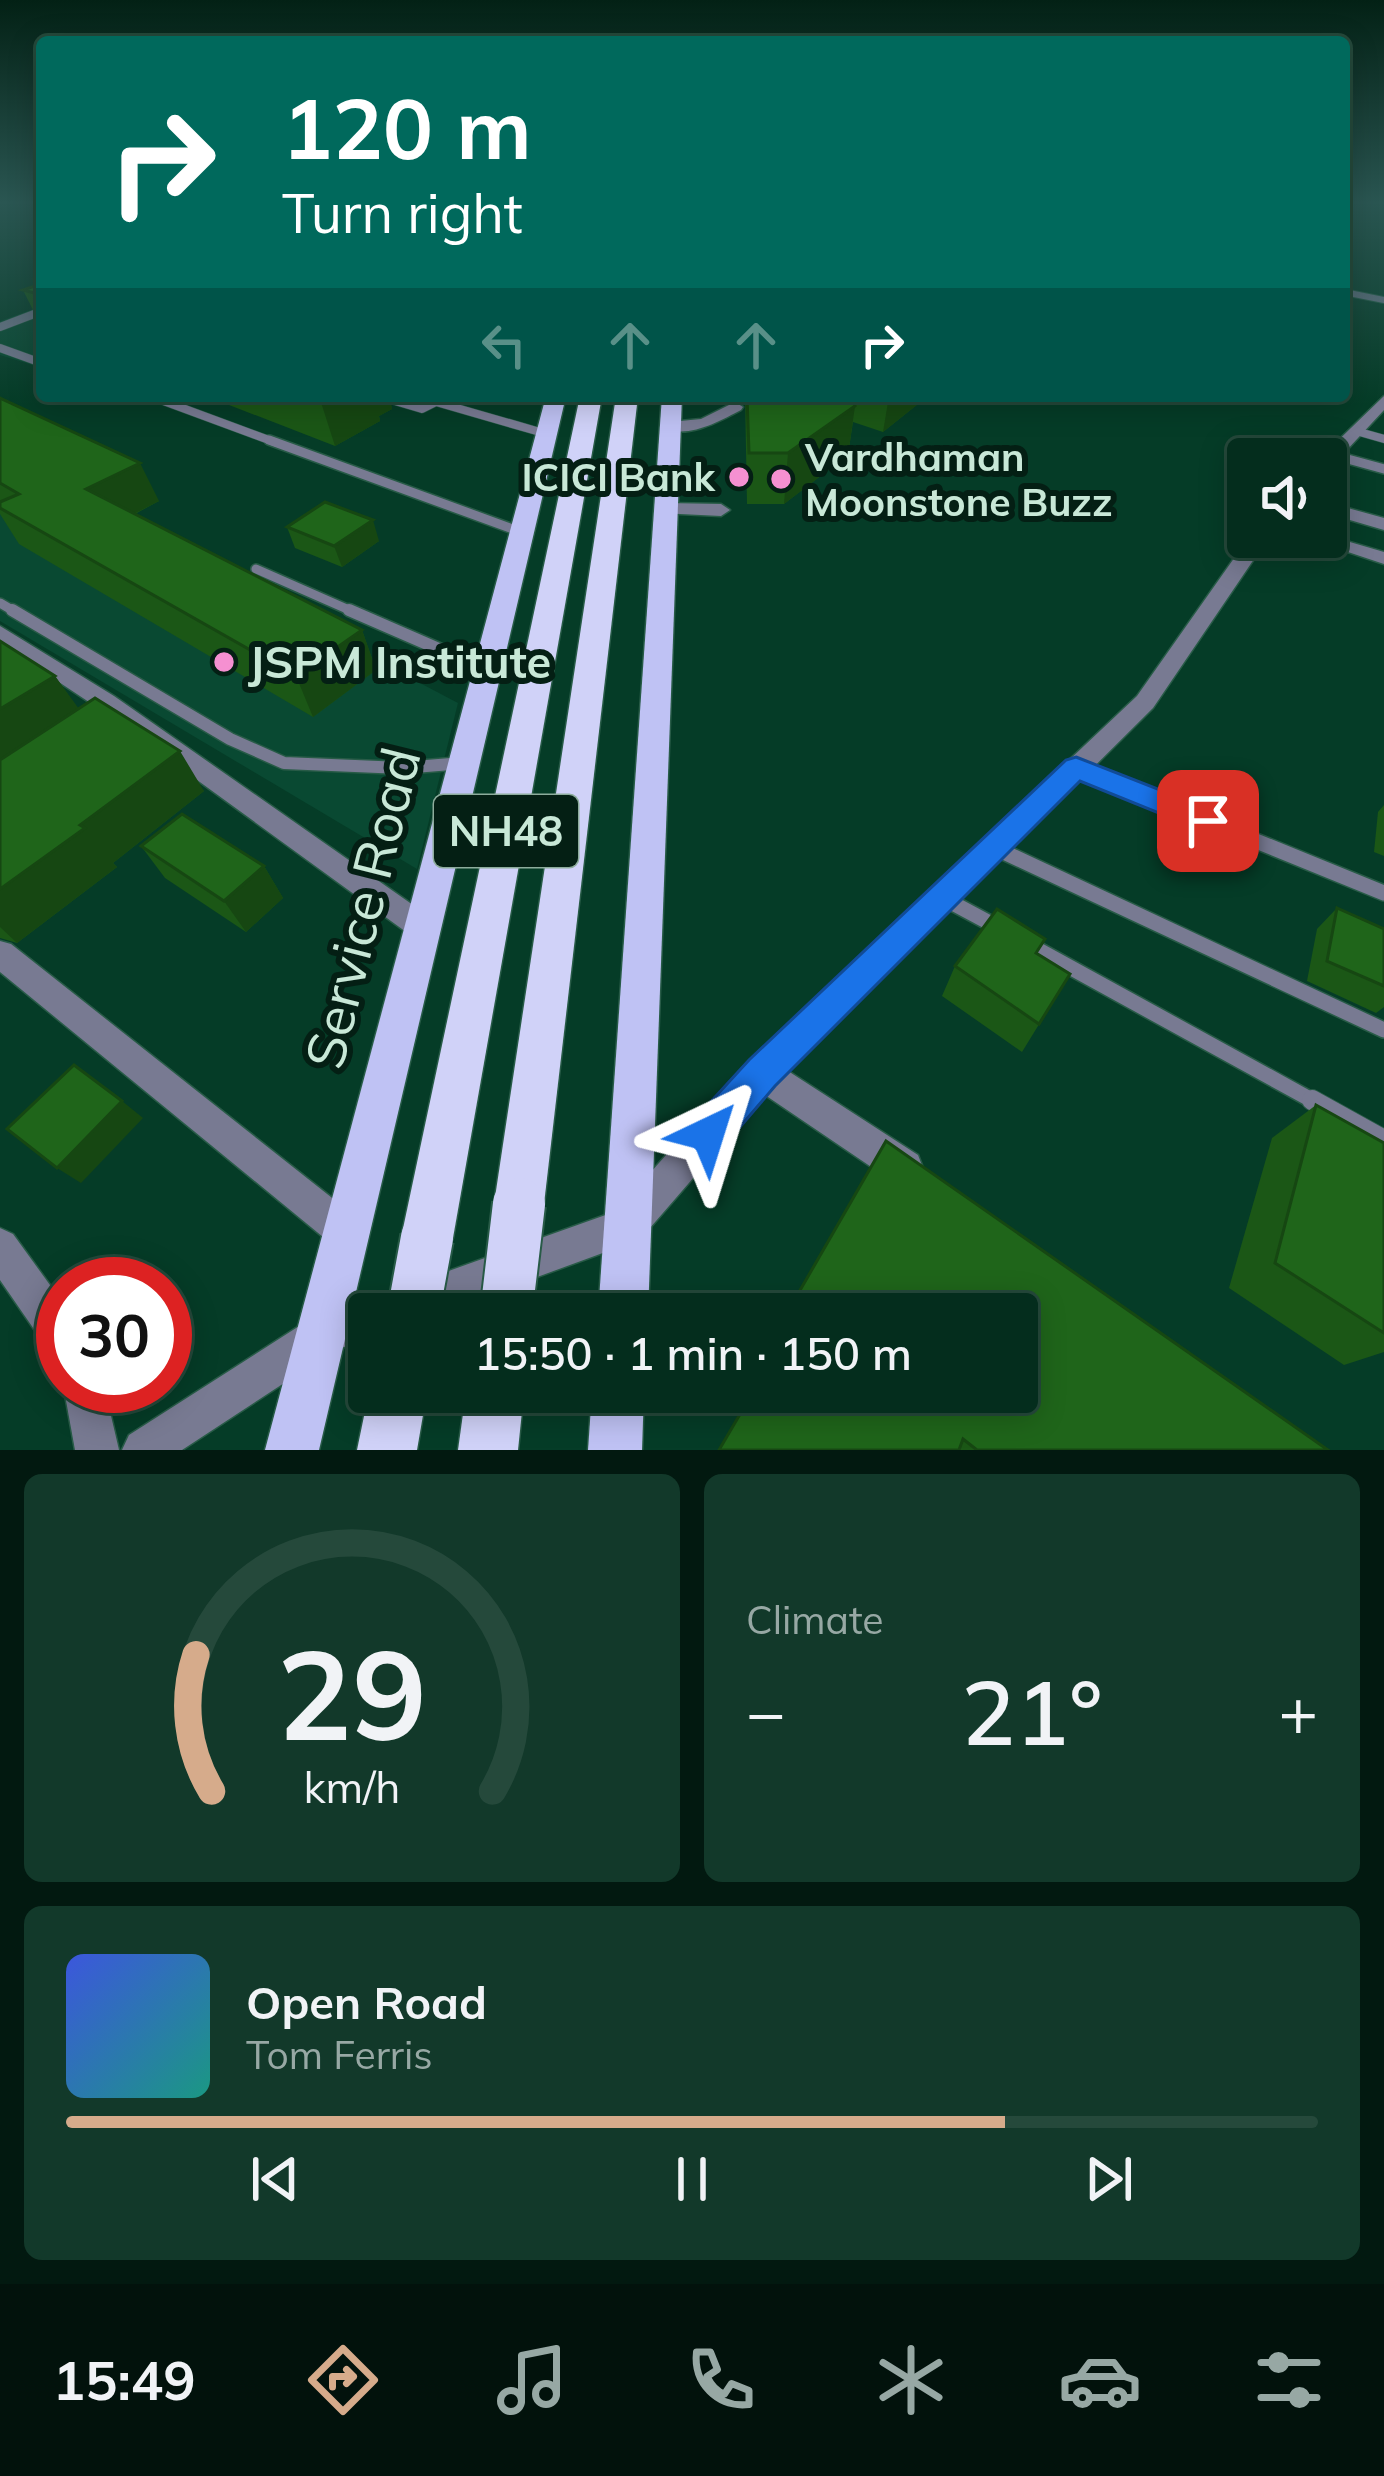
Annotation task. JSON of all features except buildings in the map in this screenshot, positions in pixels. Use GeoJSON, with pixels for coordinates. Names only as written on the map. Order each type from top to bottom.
{"type":"FeatureCollection","features":[{"type":"Feature","properties":{"kind":"highway","name":"NH48"},"geometry":{"type":"LineString","coordinates":[[417,1293],[590,402]]}},
{"type":"Feature","properties":{"kind":"highway","name":"NH48"},"geometry":{"type":"LineString","coordinates":[[508,1293],[626,402]]}},
{"type":"Feature","properties":{"kind":"highway"},"geometry":{"type":"LineString","coordinates":[[387,1450],[394,1413]]}},
{"type":"Feature","properties":{"kind":"highway"},"geometry":{"type":"LineString","coordinates":[[488,1450],[493,1413]]}},
{"type":"Feature","properties":{"kind":"main road","name":"Service Road"},"geometry":{"type":"LineString","coordinates":[[292,1450],[345,1327],[347,1234],[555,402]]}},
{"type":"Feature","properties":{"kind":"main road"},"geometry":{"type":"LineString","coordinates":[[623,1293],[671,412]]}},
{"type":"Feature","properties":{"kind":"main road"},"geometry":{"type":"LineString","coordinates":[[615,1450],[617,1413]]}},
{"type":"Feature","properties":{"kind":"street"},"geometry":{"type":"LineString","coordinates":[[1347,441],[1384,401]]}},
{"type":"Feature","properties":{"kind":"street"},"geometry":{"type":"LineString","coordinates":[[671,412],[705,423],[735,406]]}},
{"type":"Feature","properties":{"kind":"street"},"geometry":{"type":"LineString","coordinates":[[666,509],[721,510]]}},
{"type":"Feature","properties":{"kind":"street"},"geometry":{"type":"LineString","coordinates":[[1347,513],[1384,524]]}},
{"type":"Feature","properties":{"kind":"street"},"geometry":{"type":"LineString","coordinates":[[1347,548],[1384,559]]}},
{"type":"Feature","properties":{"kind":"street"},"geometry":{"type":"LineString","coordinates":[[440,1293],[628,1226],[762,1073],[1145,702],[1244,558]]}},
{"type":"Feature","properties":{"kind":"street"},"geometry":{"type":"LineString","coordinates":[[0,633],[106,702],[423,928]]}},
{"type":"Feature","properties":{"kind":"street"},"geometry":{"type":"LineString","coordinates":[[0,954],[347,1234]]}},
{"type":"Feature","properties":{"kind":"street"},"geometry":{"type":"LineString","coordinates":[[762,1073],[935,1188]]}},
{"type":"Feature","properties":{"kind":"street"},"geometry":{"type":"LineString","coordinates":[[0,1246],[36,1298]]}},
{"type":"Feature","properties":{"kind":"street"},"geometry":{"type":"LineString","coordinates":[[145,1450],[345,1327]]}},
{"type":"Feature","properties":{"kind":"street"},"geometry":{"type":"LineString","coordinates":[[89,1413],[97,1450]]}},
{"type":"Feature","properties":{"kind":"lane"},"geometry":{"type":"LineString","coordinates":[[1350,293],[1384,300]]}},
{"type":"Feature","properties":{"kind":"lane"},"geometry":{"type":"LineString","coordinates":[[0,327],[36,313]]}},
{"type":"Feature","properties":{"kind":"lane"},"geometry":{"type":"LineString","coordinates":[[0,347],[36,361]]}},
{"type":"Feature","properties":{"kind":"lane"},"geometry":{"type":"LineString","coordinates":[[166,402],[522,533]]}},
{"type":"Feature","properties":{"kind":"lane"},"geometry":{"type":"LineString","coordinates":[[398,402],[422,409],[436,402],[547,434]]}},
{"type":"Feature","properties":{"kind":"lane"},"geometry":{"type":"LineString","coordinates":[[1356,431],[1384,439]]}},
{"type":"Feature","properties":{"kind":"lane"},"geometry":{"type":"LineString","coordinates":[[1347,462],[1384,469]]}},
{"type":"Feature","properties":{"kind":"lane"},"geometry":{"type":"LineString","coordinates":[[256,569],[488,670]]}},
{"type":"Feature","properties":{"kind":"lane"},"geometry":{"type":"LineString","coordinates":[[0,603],[230,739],[284,763],[402,768],[464,763]]}},
{"type":"Feature","properties":{"kind":"lane"},"geometry":{"type":"LineString","coordinates":[[1076,767],[1384,893]]}},
{"type":"Feature","properties":{"kind":"lane"},"geometry":{"type":"LineString","coordinates":[[992,847],[1384,1030]]}},
{"type":"Feature","properties":{"kind":"lane"},"geometry":{"type":"LineString","coordinates":[[944,898],[1384,1140]]}},
{"type":"Feature","properties":{"kind":"shaded area"},"geometry":{"type":"Polygon","coordinates":[[[36,308],[36,366],[0,355],[0,321],[36,308]]]}},
{"type":"Feature","properties":{"kind":"shaded area","name":"JSPM Institute"},"geometry":{"type":"Polygon","coordinates":[[[0,462],[458,703],[417,869],[0,621],[0,462]]]}},
{"type":"Feature","properties":{"kind":"place","name":"ICICI Bank"},"geometry":{"type":"Point","coordinates":[739,477]}},
{"type":"Feature","properties":{"kind":"place","name":"Vardhaman Moonstone Buzz"},"geometry":{"type":"Point","coordinates":[781,479]}},
{"type":"Feature","properties":{"kind":"place","name":"JSPM Institute"},"geometry":{"type":"Point","coordinates":[224,662]}},
{"type":"Feature","properties":{"kind":"route"},"geometry":{"type":"LineString","coordinates":[[708,1134],[762,1073],[1076,767],[1208,821]]}}]}
